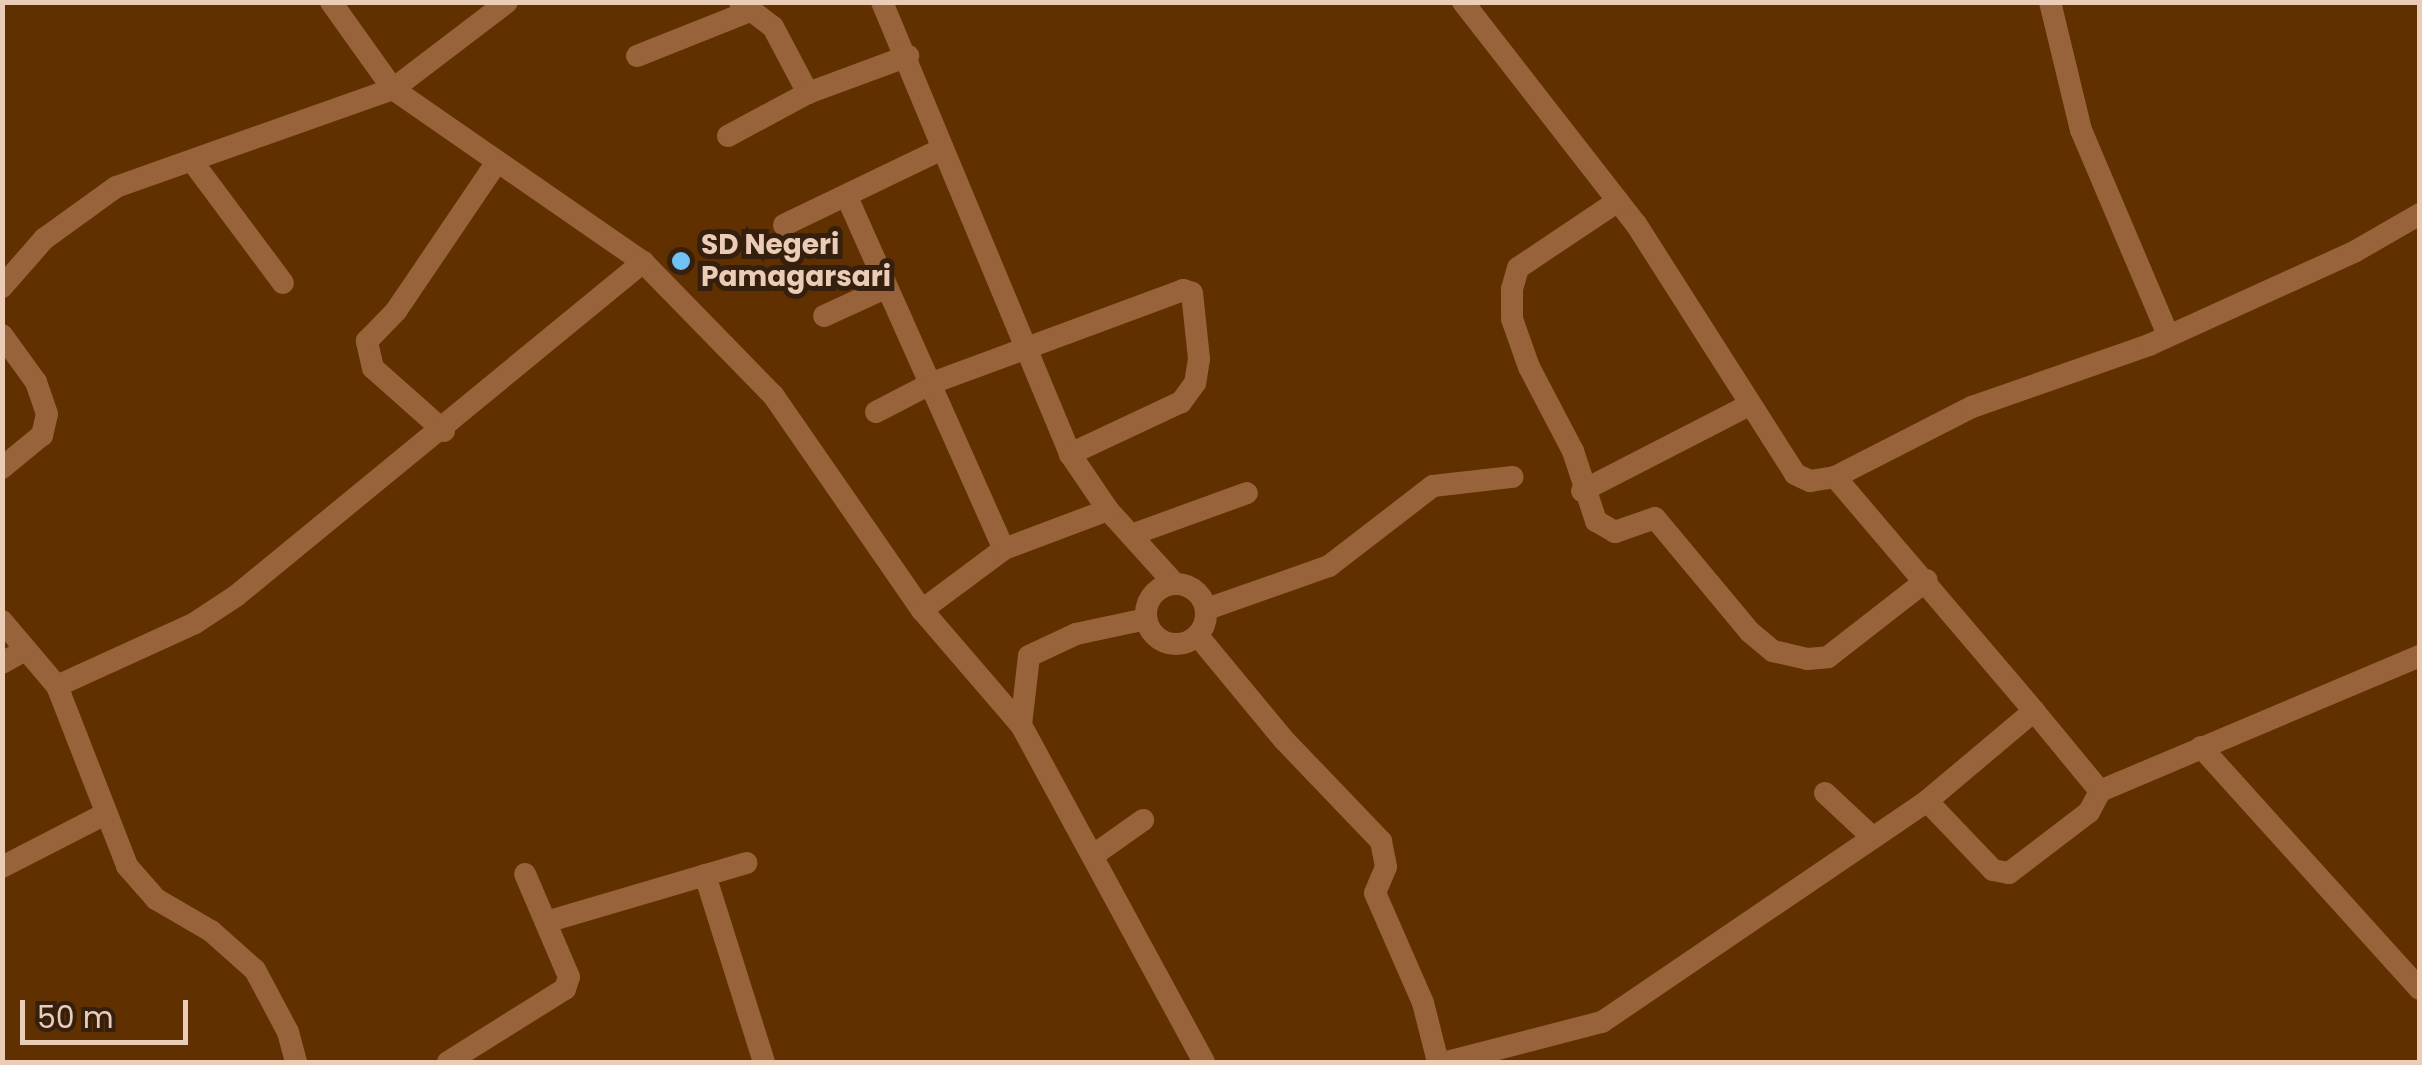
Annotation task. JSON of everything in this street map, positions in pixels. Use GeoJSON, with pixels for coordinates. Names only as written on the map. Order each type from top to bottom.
{"type":"FeatureCollection","features":[{"type":"Feature","properties":{"kind":"street"},"geometry":{"type":"LineString","coordinates":[[332,2],[392,88],[496,165],[643,262],[772,395],[922,610],[1020,725],[1095,854],[1204,1062]]}},
{"type":"Feature","properties":{"kind":"street"},"geometry":{"type":"LineString","coordinates":[[2,287],[44,239],[116,187],[392,88],[507,2]]}},
{"type":"Feature","properties":{"kind":"street"},"geometry":{"type":"LineString","coordinates":[[882,2],[908,56],[940,150],[1070,454],[1108,510],[1134,534],[1173,582]]}},
{"type":"Feature","properties":{"kind":"street"},"geometry":{"type":"LineString","coordinates":[[1463,2],[1618,201],[1795,474],[1810,481],[1835,477],[1972,407],[2168,335],[2354,252],[2420,214]]}},
{"type":"Feature","properties":{"kind":"street"},"geometry":{"type":"LineString","coordinates":[[2050,2],[2082,130],[2168,335]]}},
{"type":"Feature","properties":{"kind":"street"},"geometry":{"type":"LineString","coordinates":[[637,56],[745,6],[773,27],[808,93]]}},
{"type":"Feature","properties":{"kind":"street"},"geometry":{"type":"LineString","coordinates":[[728,136],[808,93],[908,56]]}},
{"type":"Feature","properties":{"kind":"street"},"geometry":{"type":"LineString","coordinates":[[784,225],[940,150]]}},
{"type":"Feature","properties":{"kind":"street"},"geometry":{"type":"LineString","coordinates":[[192,161],[283,282]]}},
{"type":"Feature","properties":{"kind":"street"},"geometry":{"type":"LineString","coordinates":[[444,431],[372,368],[367,341],[396,311],[496,165]]}},
{"type":"Feature","properties":{"kind":"street"},"geometry":{"type":"LineString","coordinates":[[847,197],[1004,550]]}},
{"type":"Feature","properties":{"kind":"street"},"geometry":{"type":"LineString","coordinates":[[1618,201],[1518,268],[1512,289],[1523,351],[1573,450],[1582,490],[1608,532],[1655,518],[1750,632],[1773,651],[1828,657],[1927,580]]}},
{"type":"Feature","properties":{"kind":"street"},"geometry":{"type":"LineString","coordinates":[[57,686],[194,623],[236,596],[444,431],[643,262]]}},
{"type":"Feature","properties":{"kind":"street"},"geometry":{"type":"LineString","coordinates":[[824,316],[888,288]]}},
{"type":"Feature","properties":{"kind":"street"},"geometry":{"type":"LineString","coordinates":[[876,412],[932,383],[1183,290],[1197,304],[1200,359],[1195,383],[1181,402],[1070,454]]}},
{"type":"Feature","properties":{"kind":"street"},"geometry":{"type":"LineString","coordinates":[[2,335],[36,382],[48,414],[42,435],[2,468]]}},
{"type":"Feature","properties":{"kind":"street"},"geometry":{"type":"LineString","coordinates":[[1582,490],[1749,406]]}},
{"type":"Feature","properties":{"kind":"street"},"geometry":{"type":"LineString","coordinates":[[1835,477],[1927,580],[2100,791]]}},
{"type":"Feature","properties":{"kind":"street"},"geometry":{"type":"LineString","coordinates":[[1207,610],[1329,566],[1433,486],[1512,478]]}},
{"type":"Feature","properties":{"kind":"street"},"geometry":{"type":"LineString","coordinates":[[1134,534],[1248,494]]}},
{"type":"Feature","properties":{"kind":"street"},"geometry":{"type":"LineString","coordinates":[[922,610],[1004,550],[1108,510]]}},
{"type":"Feature","properties":{"kind":"street"},"geometry":{"type":"LineString","coordinates":[[1146,619],[1155,592],[1173,582],[1189,585],[1207,610]]}},
{"type":"Feature","properties":{"kind":"street"},"geometry":{"type":"LineString","coordinates":[[1198,636],[1207,610]]}},
{"type":"Feature","properties":{"kind":"street"},"geometry":{"type":"LineString","coordinates":[[1020,725],[1029,656],[1076,634],[1146,619]]}},
{"type":"Feature","properties":{"kind":"street"},"geometry":{"type":"LineString","coordinates":[[1146,619],[1167,643],[1198,636]]}},
{"type":"Feature","properties":{"kind":"street"},"geometry":{"type":"LineString","coordinates":[[2,621],[57,686],[103,815],[127,866],[156,899],[211,931],[255,970],[288,1032],[296,1062]]}},
{"type":"Feature","properties":{"kind":"street"},"geometry":{"type":"LineString","coordinates":[[1198,636],[1285,741],[1381,841],[1386,867],[1375,893],[1412,974],[1438,1062]]}},
{"type":"Feature","properties":{"kind":"street"},"geometry":{"type":"LineString","coordinates":[[2,664],[25,650]]}},
{"type":"Feature","properties":{"kind":"street"},"geometry":{"type":"LineString","coordinates":[[1927,801],[1993,870],[2009,873],[2088,812],[2100,791],[2420,656]]}},
{"type":"Feature","properties":{"kind":"street"},"geometry":{"type":"LineString","coordinates":[[1447,1062],[1602,1022],[1683,972],[1927,801],[2034,711]]}},
{"type":"Feature","properties":{"kind":"street"},"geometry":{"type":"LineString","coordinates":[[2200,747],[2420,988]]}},
{"type":"Feature","properties":{"kind":"street"},"geometry":{"type":"LineString","coordinates":[[1825,794],[1872,836]]}},
{"type":"Feature","properties":{"kind":"street"},"geometry":{"type":"LineString","coordinates":[[2,867],[103,815]]}},
{"type":"Feature","properties":{"kind":"street"},"geometry":{"type":"LineString","coordinates":[[1095,854],[1143,820]]}},
{"type":"Feature","properties":{"kind":"street"},"geometry":{"type":"LineString","coordinates":[[546,922],[747,863]]}},
{"type":"Feature","properties":{"kind":"street"},"geometry":{"type":"LineString","coordinates":[[448,1062],[566,989],[569,977],[525,874]]}},
{"type":"Feature","properties":{"kind":"street"},"geometry":{"type":"LineString","coordinates":[[705,875],[764,1062]]}},
{"type":"Feature","properties":{"kind":"place","name":"SD Negeri Pamagarsari"},"geometry":{"type":"Point","coordinates":[681,261]}}]}
